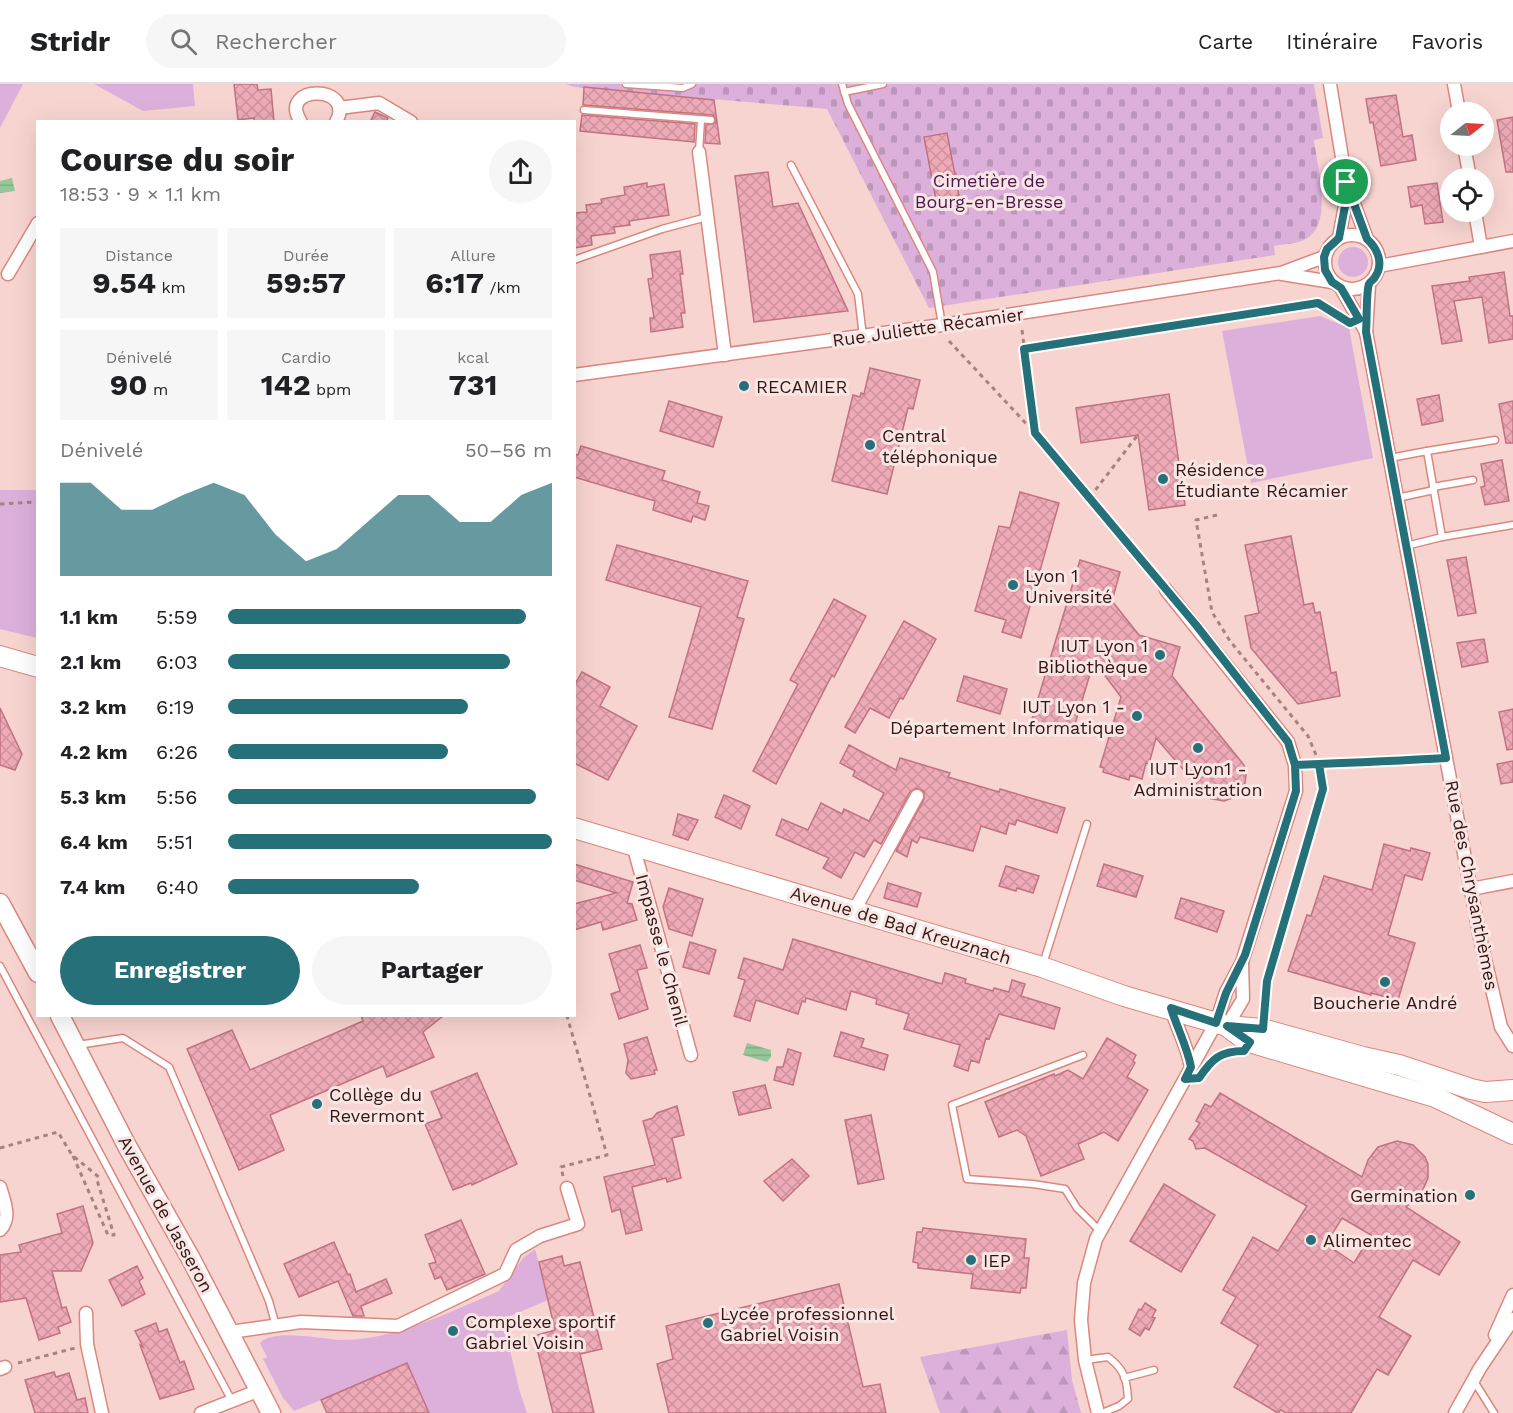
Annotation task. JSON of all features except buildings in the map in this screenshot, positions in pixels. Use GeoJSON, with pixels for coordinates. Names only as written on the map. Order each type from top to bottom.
{"type":"FeatureCollection","features":[{"type":"Feature","properties":{"kind":"main road"},"geometry":{"type":"LineString","coordinates":[[0,656],[36,666]]}},
{"type":"Feature","properties":{"kind":"main road","name":"Avenue de Bad Kreuznach"},"geometry":{"type":"LineString","coordinates":[[576,829],[854,911],[1256,1035],[1399,1065],[1485,1092],[1513,1090]]}},
{"type":"Feature","properties":{"kind":"main road"},"geometry":{"type":"LineString","coordinates":[[0,903],[36,969]]}},
{"type":"Feature","properties":{"kind":"main road","name":"Avenue de Jasseron"},"geometry":{"type":"LineString","coordinates":[[61,1017],[127,1146],[230,1332],[271,1413]]}},
{"type":"Feature","properties":{"kind":"main road","name":"Avenue de Bad Kreuznach"},"geometry":{"type":"LineString","coordinates":[[1256,1035],[1292,1056],[1435,1097],[1513,1134]]}},
{"type":"Feature","properties":{"kind":"street"},"geometry":{"type":"LineString","coordinates":[[1330,84],[1346,182],[1367,239]]}},
{"type":"Feature","properties":{"kind":"street"},"geometry":{"type":"LineString","coordinates":[[1454,84],[1457,102]]}},
{"type":"Feature","properties":{"kind":"street"},"geometry":{"type":"LineString","coordinates":[[299,120],[296,110],[298,103],[307,91],[314,89],[321,89],[333,95],[339,108],[336,120]]}},
{"type":"Feature","properties":{"kind":"street"},"geometry":{"type":"LineString","coordinates":[[339,108],[379,103],[408,120]]}},
{"type":"Feature","properties":{"kind":"street"},"geometry":{"type":"LineString","coordinates":[[699,152],[725,355]]}},
{"type":"Feature","properties":{"kind":"street"},"geometry":{"type":"LineString","coordinates":[[1339,238],[1345,206],[1346,182]]}},
{"type":"Feature","properties":{"kind":"street"},"geometry":{"type":"LineString","coordinates":[[1477,222],[1481,247]]}},
{"type":"Feature","properties":{"kind":"street"},"geometry":{"type":"LineString","coordinates":[[8,274],[36,227]]}},
{"type":"Feature","properties":{"kind":"street"},"geometry":{"type":"LineString","coordinates":[[1349,235],[1367,239],[1373,244],[1378,254],[1379,266],[1376,276],[1369,285],[1355,290],[1336,285],[1325,270],[1324,257],[1332,242],[1349,235]]}},
{"type":"Feature","properties":{"kind":"street"},"geometry":{"type":"LineString","coordinates":[[1379,266],[1513,242]]}},
{"type":"Feature","properties":{"kind":"street","name":"Rue Juliette Récamier"},"geometry":{"type":"LineString","coordinates":[[576,375],[942,326],[1281,273],[1324,257]]}},
{"type":"Feature","properties":{"kind":"street","name":"Rue Juliette Récamier"},"geometry":{"type":"LineString","coordinates":[[1281,273],[1336,285]]}},
{"type":"Feature","properties":{"kind":"street","name":"Rue des Chrysanthèmes"},"geometry":{"type":"LineString","coordinates":[[1336,285],[1366,332]]}},
{"type":"Feature","properties":{"kind":"street","name":"Rue des Chrysanthèmes"},"geometry":{"type":"LineString","coordinates":[[1369,285],[1366,332],[1389,458],[1480,938],[1501,1027],[1513,1046]]}},
{"type":"Feature","properties":{"kind":"street"},"geometry":{"type":"LineString","coordinates":[[1166,590],[1288,742],[1295,765],[1296,791],[1242,962],[1226,993],[1221,1024]]}},
{"type":"Feature","properties":{"kind":"street"},"geometry":{"type":"LineString","coordinates":[[854,911],[917,796]]}},
{"type":"Feature","properties":{"kind":"street","name":"Impasse le Chenil"},"geometry":{"type":"LineString","coordinates":[[633,845],[691,1055]]}},
{"type":"Feature","properties":{"kind":"street"},"geometry":{"type":"LineString","coordinates":[[1471,890],[1513,881]]}},
{"type":"Feature","properties":{"kind":"street"},"geometry":{"type":"LineString","coordinates":[[1100,1413],[1085,1360],[1082,1320],[1084,1283],[1096,1239],[1191,1067],[1221,1024],[1243,999],[1242,962]]}},
{"type":"Feature","properties":{"kind":"street"},"geometry":{"type":"LineString","coordinates":[[1171,1008],[1179,1034],[1187,1049],[1191,1067]]}},
{"type":"Feature","properties":{"kind":"street"},"geometry":{"type":"LineString","coordinates":[[0,1187],[6,1218],[0,1230]]}},
{"type":"Feature","properties":{"kind":"street"},"geometry":{"type":"LineString","coordinates":[[230,1332],[301,1322],[398,1326],[505,1274],[516,1250],[540,1236],[578,1224],[567,1188]]}},
{"type":"Feature","properties":{"kind":"street"},"geometry":{"type":"LineString","coordinates":[[1455,1413],[1480,1368],[1513,1295]]}},
{"type":"Feature","properties":{"kind":"street"},"geometry":{"type":"LineString","coordinates":[[86,1312],[87,1344],[102,1413]]}},
{"type":"Feature","properties":{"kind":"street"},"geometry":{"type":"LineString","coordinates":[[1480,1368],[1513,1319]]}},
{"type":"Feature","properties":{"kind":"street"},"geometry":{"type":"LineString","coordinates":[[201,1413],[260,1390]]}},
{"type":"Feature","properties":{"kind":"lane"},"geometry":{"type":"LineString","coordinates":[[626,84],[683,88],[692,84]]}},
{"type":"Feature","properties":{"kind":"lane"},"geometry":{"type":"LineString","coordinates":[[842,84],[848,104],[933,272],[942,326]]}},
{"type":"Feature","properties":{"kind":"lane"},"geometry":{"type":"LineString","coordinates":[[844,92],[860,86],[883,84]]}},
{"type":"Feature","properties":{"kind":"lane"},"geometry":{"type":"LineString","coordinates":[[584,110],[711,120]]}},
{"type":"Feature","properties":{"kind":"lane"},"geometry":{"type":"LineString","coordinates":[[699,152],[701,120]]}},
{"type":"Feature","properties":{"kind":"lane"},"geometry":{"type":"LineString","coordinates":[[791,165],[858,294],[863,337]]}},
{"type":"Feature","properties":{"kind":"lane"},"geometry":{"type":"LineString","coordinates":[[576,259],[662,229],[707,217]]}},
{"type":"Feature","properties":{"kind":"lane"},"geometry":{"type":"LineString","coordinates":[[1389,458],[1495,440]]}},
{"type":"Feature","properties":{"kind":"lane"},"geometry":{"type":"LineString","coordinates":[[1427,451],[1442,537]]}},
{"type":"Feature","properties":{"kind":"lane"},"geometry":{"type":"LineString","coordinates":[[1397,498],[1473,480]]}},
{"type":"Feature","properties":{"kind":"lane"},"geometry":{"type":"LineString","coordinates":[[1406,546],[1442,537],[1513,525]]}},
{"type":"Feature","properties":{"kind":"lane"},"geometry":{"type":"LineString","coordinates":[[1295,765],[1446,758]]}},
{"type":"Feature","properties":{"kind":"lane"},"geometry":{"type":"LineString","coordinates":[[1041,968],[1087,824]]}},
{"type":"Feature","properties":{"kind":"lane"},"geometry":{"type":"LineString","coordinates":[[0,966],[232,1401]]}},
{"type":"Feature","properties":{"kind":"lane"},"geometry":{"type":"LineString","coordinates":[[75,1045],[123,1038],[169,1067],[269,1301],[276,1326]]}},
{"type":"Feature","properties":{"kind":"lane"},"geometry":{"type":"LineString","coordinates":[[1083,1055],[952,1105],[967,1179],[1033,1184],[1065,1190],[1077,1208],[1101,1231]]}},
{"type":"Feature","properties":{"kind":"lane"},"geometry":{"type":"LineString","coordinates":[[1085,1360],[1108,1357],[1120,1366],[1127,1386],[1128,1399],[1119,1406],[1100,1413]]}},
{"type":"Feature","properties":{"kind":"lane"},"geometry":{"type":"LineString","coordinates":[[1124,1378],[1154,1370]]}},
{"type":"Feature","properties":{"kind":"lane"},"geometry":{"type":"LineString","coordinates":[[1473,1381],[1494,1413]]}},
{"type":"Feature","properties":{"kind":"path"},"geometry":{"type":"LineString","coordinates":[[1024,349],[1318,303],[1350,323],[1359,319]]}},
{"type":"Feature","properties":{"kind":"path"},"geometry":{"type":"LineString","coordinates":[[1022,330],[1035,433]]}},
{"type":"Feature","properties":{"kind":"path"},"geometry":{"type":"LineString","coordinates":[[949,341],[1035,433],[1166,590]]}},
{"type":"Feature","properties":{"kind":"path"},"geometry":{"type":"LineString","coordinates":[[1090,497],[1137,436]]}},
{"type":"Feature","properties":{"kind":"path"},"geometry":{"type":"LineString","coordinates":[[0,504],[36,502]]}},
{"type":"Feature","properties":{"kind":"path"},"geometry":{"type":"LineString","coordinates":[[1210,1062],[1229,1051],[1244,1051],[1256,1035],[1267,981],[1323,789],[1319,764],[1308,736],[1230,641],[1212,612],[1196,520],[1217,515]]}},
{"type":"Feature","properties":{"kind":"path"},"geometry":{"type":"LineString","coordinates":[[567,1017],[607,1155],[561,1167],[567,1188]]}},
{"type":"Feature","properties":{"kind":"path"},"geometry":{"type":"LineString","coordinates":[[0,1148],[58,1132],[72,1155],[108,1235],[114,1235],[97,1180],[99,1178]]}},
{"type":"Feature","properties":{"kind":"path"},"geometry":{"type":"LineString","coordinates":[[72,1155],[99,1178],[105,1187]]}},
{"type":"Feature","properties":{"kind":"path"},"geometry":{"type":"LineString","coordinates":[[2,1368],[87,1344]]}},
{"type":"Feature","properties":{"kind":"green space"},"geometry":{"type":"Polygon","coordinates":[[[0,84],[23,84],[0,128],[0,84]]]}},
{"type":"Feature","properties":{"kind":"green space"},"geometry":{"type":"Polygon","coordinates":[[[94,84],[193,84],[195,106],[143,111],[94,84]]]}},
{"type":"Feature","properties":{"kind":"green space","name":"Cimetière de Bourg-en-Bresse"},"geometry":{"type":"Polygon","coordinates":[[[566,84],[1314,84],[1323,138],[1314,140],[1322,208],[1315,231],[1306,239],[1274,246],[1275,255],[929,308],[827,109],[574,87],[566,84]]]}},
{"type":"Feature","properties":{"kind":"green space"},"geometry":{"type":"Polygon","coordinates":[[[1353,247],[1364,251],[1368,262],[1364,273],[1353,277],[1342,273],[1338,262],[1342,251],[1353,247]]]}},
{"type":"Feature","properties":{"kind":"green space"},"geometry":{"type":"Polygon","coordinates":[[[1320,316],[1349,328],[1373,458],[1251,483],[1222,331],[1320,316]]]}},
{"type":"Feature","properties":{"kind":"green space"},"geometry":{"type":"Polygon","coordinates":[[[0,490],[36,490],[36,638],[0,629],[0,490]]]}},
{"type":"Feature","properties":{"kind":"green space","name":"Complexe sportif Gabriel Voisin"},"geometry":{"type":"Polygon","coordinates":[[[535,1249],[548,1300],[503,1319],[519,1389],[527,1413],[327,1413],[321,1400],[294,1411],[283,1398],[263,1359],[267,1357],[260,1343],[275,1336],[361,1339],[399,1331],[436,1318],[499,1291],[523,1258],[535,1249]]]}},
{"type":"Feature","properties":{"kind":"green space"},"geometry":{"type":"Polygon","coordinates":[[[1067,1330],[1072,1380],[1081,1413],[940,1413],[920,1357],[1067,1330]]]}},
{"type":"Feature","properties":{"kind":"shaded area"},"geometry":{"type":"Polygon","coordinates":[[[12,178],[15,191],[0,193],[0,181],[12,178]]]}},
{"type":"Feature","properties":{"kind":"shaded area"},"geometry":{"type":"Polygon","coordinates":[[[747,1043],[771,1050],[771,1057],[767,1062],[743,1055],[747,1043]]]}},
{"type":"Feature","properties":{"kind":"place","name":"RECAMIER"},"geometry":{"type":"Point","coordinates":[744,386]}},
{"type":"Feature","properties":{"kind":"place","name":"Central téléphonique"},"geometry":{"type":"Point","coordinates":[870,445]}},
{"type":"Feature","properties":{"kind":"place","name":"Résidence Étudiante Récamier"},"geometry":{"type":"Point","coordinates":[1163,479]}},
{"type":"Feature","properties":{"kind":"place","name":"Lyon 1 Université"},"geometry":{"type":"Point","coordinates":[1013,585]}},
{"type":"Feature","properties":{"kind":"place","name":"IUT Lyon 1 Bibliothèque"},"geometry":{"type":"Point","coordinates":[1160,655]}},
{"type":"Feature","properties":{"kind":"place","name":"IUT Lyon 1 - Département Informatique"},"geometry":{"type":"Point","coordinates":[1137,716]}},
{"type":"Feature","properties":{"kind":"place","name":"IUT Lyon1 - Administration"},"geometry":{"type":"Point","coordinates":[1198,748]}},
{"type":"Feature","properties":{"kind":"place","name":"Boucherie André"},"geometry":{"type":"Point","coordinates":[1385,982]}},
{"type":"Feature","properties":{"kind":"place","name":"Collège du Revermont"},"geometry":{"type":"Point","coordinates":[317,1104]}},
{"type":"Feature","properties":{"kind":"place","name":"Germination"},"geometry":{"type":"Point","coordinates":[1470,1195]}},
{"type":"Feature","properties":{"kind":"place","name":"Alimentec"},"geometry":{"type":"Point","coordinates":[1311,1240]}},
{"type":"Feature","properties":{"kind":"place","name":"IEP"},"geometry":{"type":"Point","coordinates":[971,1260]}},
{"type":"Feature","properties":{"kind":"place","name":"Lycée professionnel Gabriel Voisin"},"geometry":{"type":"Point","coordinates":[708,1323]}},
{"type":"Feature","properties":{"kind":"place","name":"Complexe sportif Gabriel Voisin"},"geometry":{"type":"Point","coordinates":[453,1331]}},
{"type":"Feature","properties":{"kind":"route"},"geometry":{"type":"LineString","coordinates":[[1346,182],[1345,206],[1339,238],[1327,249],[1324,257],[1325,270],[1332,282],[1341,288],[1359,319],[1350,323],[1318,303],[1024,349],[1035,433],[1196,625],[1288,742],[1295,765],[1319,764],[1323,789],[1267,981],[1263,1029],[1227,1026],[1250,1042],[1244,1051],[1229,1051],[1210,1062],[1199,1078],[1185,1079],[1191,1067],[1187,1049],[1179,1034],[1171,1008],[1216,1023],[1226,993],[1245,955],[1296,791],[1295,765],[1446,758],[1366,332],[1369,285],[1376,276],[1379,266],[1378,254],[1373,244],[1367,239],[1346,182]]}}]}
